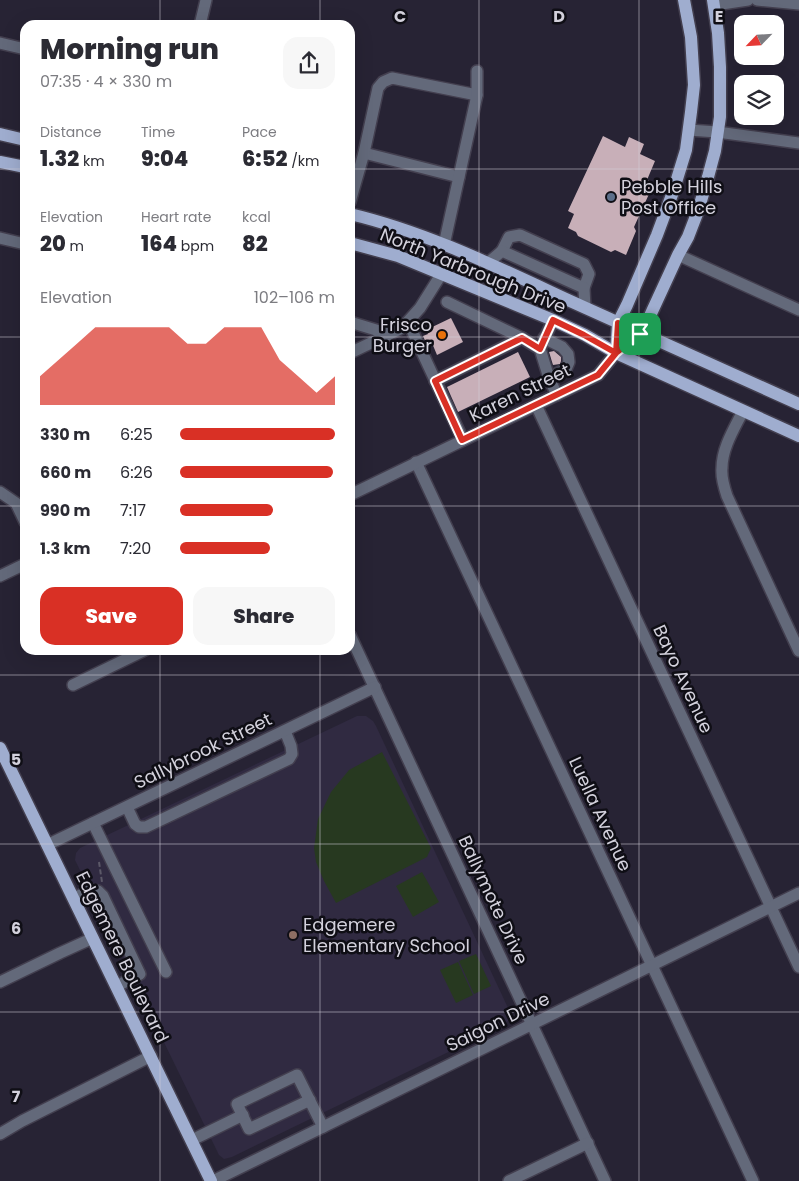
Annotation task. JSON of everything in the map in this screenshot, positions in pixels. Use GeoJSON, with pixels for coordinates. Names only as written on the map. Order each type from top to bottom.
{"type":"FeatureCollection","features":[{"type":"Feature","properties":{"kind":"main road"},"geometry":{"type":"LineString","coordinates":[[616,353],[618,323],[660,227],[686,150],[694,85],[691,37],[684,0]]}},
{"type":"Feature","properties":{"kind":"main road"},"geometry":{"type":"LineString","coordinates":[[616,353],[640,334],[649,318],[688,237],[698,211],[715,151],[720,117],[720,67],[714,2]]}},
{"type":"Feature","properties":{"kind":"main road"},"geometry":{"type":"LineString","coordinates":[[0,134],[20,139]]}},
{"type":"Feature","properties":{"kind":"main road"},"geometry":{"type":"LineString","coordinates":[[0,162],[20,167]]}},
{"type":"Feature","properties":{"kind":"main road","name":"North Yarbrough Drive"},"geometry":{"type":"LineString","coordinates":[[355,215],[444,244],[640,334],[799,404]]}},
{"type":"Feature","properties":{"kind":"main road","name":"North Yarbrough Drive"},"geometry":{"type":"LineString","coordinates":[[355,244],[398,256],[553,320],[616,353],[799,436]]}},
{"type":"Feature","properties":{"kind":"main road","name":"Edgemere Boulevard"},"geometry":{"type":"LineString","coordinates":[[0,748],[212,1181]]}},
{"type":"Feature","properties":{"kind":"street"},"geometry":{"type":"LineString","coordinates":[[201,20],[206,0]]}},
{"type":"Feature","properties":{"kind":"street"},"geometry":{"type":"LineString","coordinates":[[714,2],[748,0]]}},
{"type":"Feature","properties":{"kind":"street"},"geometry":{"type":"LineString","coordinates":[[757,0],[799,4]]}},
{"type":"Feature","properties":{"kind":"street"},"geometry":{"type":"LineString","coordinates":[[0,43],[20,48]]}},
{"type":"Feature","properties":{"kind":"street"},"geometry":{"type":"LineString","coordinates":[[444,244],[477,95],[477,71]]}},
{"type":"Feature","properties":{"kind":"street"},"geometry":{"type":"LineString","coordinates":[[355,184],[378,88],[383,82],[392,78],[477,95]]}},
{"type":"Feature","properties":{"kind":"street"},"geometry":{"type":"LineString","coordinates":[[689,130],[799,143]]}},
{"type":"Feature","properties":{"kind":"street"},"geometry":{"type":"LineString","coordinates":[[364,153],[459,177]]}},
{"type":"Feature","properties":{"kind":"street"},"geometry":{"type":"LineString","coordinates":[[488,263],[502,251],[509,237],[520,235],[584,264],[589,274],[584,288],[585,308]]}},
{"type":"Feature","properties":{"kind":"street"},"geometry":{"type":"LineString","coordinates":[[0,238],[20,243]]}},
{"type":"Feature","properties":{"kind":"street"},"geometry":{"type":"LineString","coordinates":[[502,251],[584,288]]}},
{"type":"Feature","properties":{"kind":"street"},"geometry":{"type":"LineString","coordinates":[[678,255],[799,310]]}},
{"type":"Feature","properties":{"kind":"street"},"geometry":{"type":"LineString","coordinates":[[355,351],[402,328],[420,308],[442,273]]}},
{"type":"Feature","properties":{"kind":"street"},"geometry":{"type":"LineString","coordinates":[[447,302],[522,338],[562,347],[568,354],[569,362],[566,369],[549,378]]}},
{"type":"Feature","properties":{"kind":"street"},"geometry":{"type":"LineString","coordinates":[[553,320],[542,343],[549,378],[557,395]]}},
{"type":"Feature","properties":{"kind":"street"},"geometry":{"type":"LineString","coordinates":[[408,322],[462,440]]}},
{"type":"Feature","properties":{"kind":"street"},"geometry":{"type":"LineString","coordinates":[[355,324],[389,334]]}},
{"type":"Feature","properties":{"kind":"street"},"geometry":{"type":"LineString","coordinates":[[435,381],[522,338]]}},
{"type":"Feature","properties":{"kind":"street","name":"Karen Street"},"geometry":{"type":"LineString","coordinates":[[355,492],[598,375],[616,353]]}},
{"type":"Feature","properties":{"kind":"street","name":"Bayo Avenue"},"geometry":{"type":"LineString","coordinates":[[536,405],[799,967]]}},
{"type":"Feature","properties":{"kind":"street"},"geometry":{"type":"LineString","coordinates":[[743,411],[722,458],[722,478],[726,496],[799,651]]}},
{"type":"Feature","properties":{"kind":"street","name":"Luella Avenue"},"geometry":{"type":"LineString","coordinates":[[416,462],[753,1181]]}},
{"type":"Feature","properties":{"kind":"street"},"geometry":{"type":"LineString","coordinates":[[0,492],[16,503],[20,511]]}},
{"type":"Feature","properties":{"kind":"street"},"geometry":{"type":"LineString","coordinates":[[0,576],[20,566]]}},
{"type":"Feature","properties":{"kind":"street","name":"Ballymote Drive"},"geometry":{"type":"LineString","coordinates":[[355,645],[605,1181]]}},
{"type":"Feature","properties":{"kind":"street"},"geometry":{"type":"LineString","coordinates":[[73,685],[136,655]]}},
{"type":"Feature","properties":{"kind":"street","name":"Sallybrook Street"},"geometry":{"type":"LineString","coordinates":[[47,845],[375,688]]}},
{"type":"Feature","properties":{"kind":"street"},"geometry":{"type":"LineString","coordinates":[[127,807],[134,824],[139,827],[146,827],[288,759],[292,754],[285,731]]}},
{"type":"Feature","properties":{"kind":"street"},"geometry":{"type":"LineString","coordinates":[[93,823],[166,972]]}},
{"type":"Feature","properties":{"kind":"street"},"geometry":{"type":"LineString","coordinates":[[74,898],[91,890],[98,891],[103,896],[140,974],[117,986]]}},
{"type":"Feature","properties":{"kind":"street","name":"Saigon Drive"},"geometry":{"type":"LineString","coordinates":[[212,1181],[799,893]]}},
{"type":"Feature","properties":{"kind":"street"},"geometry":{"type":"LineString","coordinates":[[0,982],[93,938]]}},
{"type":"Feature","properties":{"kind":"street"},"geometry":{"type":"LineString","coordinates":[[0,1134],[22,1120],[151,1056]]}},
{"type":"Feature","properties":{"kind":"street"},"geometry":{"type":"LineString","coordinates":[[310,1100],[250,1129],[237,1104],[298,1075],[323,1127]]}},
{"type":"Feature","properties":{"kind":"street"},"geometry":{"type":"LineString","coordinates":[[192,1140],[243,1116]]}},
{"type":"Feature","properties":{"kind":"street"},"geometry":{"type":"LineString","coordinates":[[508,1181],[588,1143]]}},
{"type":"Feature","properties":{"kind":"path"},"geometry":{"type":"LineString","coordinates":[[98,857],[102,883],[98,891]]}},
{"type":"Feature","properties":{"kind":"shaded area","name":"Edgemere Elementary School"},"geometry":{"type":"Polygon","coordinates":[[[357,716],[366,716],[376,726],[509,1010],[510,1017],[502,1026],[232,1157],[224,1159],[219,1155],[75,860],[76,853],[80,848],[357,716]]]}},
{"type":"Feature","properties":{"kind":"green space"},"geometry":{"type":"Polygon","coordinates":[[[382,752],[431,848],[427,857],[336,903],[316,862],[314,848],[318,819],[331,792],[349,770],[382,752]]]}},
{"type":"Feature","properties":{"kind":"green space"},"geometry":{"type":"Polygon","coordinates":[[[422,872],[439,902],[413,917],[396,886],[422,872]]]}},
{"type":"Feature","properties":{"kind":"green space"},"geometry":{"type":"Polygon","coordinates":[[[476,954],[491,986],[474,994],[459,961],[476,954]]]}},
{"type":"Feature","properties":{"kind":"green space"},"geometry":{"type":"Polygon","coordinates":[[[458,962],[473,995],[456,1003],[440,970],[458,962]]]}},
{"type":"Feature","properties":{"kind":"building","name":"Pebble Hills Post Office"},"geometry":{"type":"Polygon","coordinates":[[[603,136],[625,147],[629,137],[644,144],[640,154],[655,161],[647,180],[654,183],[634,227],[636,231],[626,255],[615,250],[611,252],[578,236],[576,232],[568,228],[574,214],[568,211],[603,136]]]}},
{"type":"Feature","properties":{"kind":"building","name":"Frisco Burger"},"geometry":{"type":"Polygon","coordinates":[[[451,318],[463,342],[437,355],[432,343],[427,345],[423,336],[428,334],[426,330],[451,318]]]}},
{"type":"Feature","properties":{"kind":"building"},"geometry":{"type":"Polygon","coordinates":[[[554,351],[561,357],[560,364],[553,365],[549,352],[554,351]]]}},
{"type":"Feature","properties":{"kind":"building"},"geometry":{"type":"Polygon","coordinates":[[[518,352],[530,377],[458,412],[447,387],[518,352]]]}},
{"type":"Feature","properties":{"kind":"place","name":"Pebble Hills Post Office"},"geometry":{"type":"Point","coordinates":[611,197]}},
{"type":"Feature","properties":{"kind":"place","name":"Frisco Burger"},"geometry":{"type":"Point","coordinates":[442,335]}},
{"type":"Feature","properties":{"kind":"place","name":"Edgemere Elementary School"},"geometry":{"type":"Point","coordinates":[293,935]}},
{"type":"Feature","properties":{"kind":"route"},"geometry":{"type":"LineString","coordinates":[[640,334],[616,353],[553,320],[540,349],[522,338],[435,381],[462,440],[598,375],[616,353],[618,323],[640,334]]}}]}
